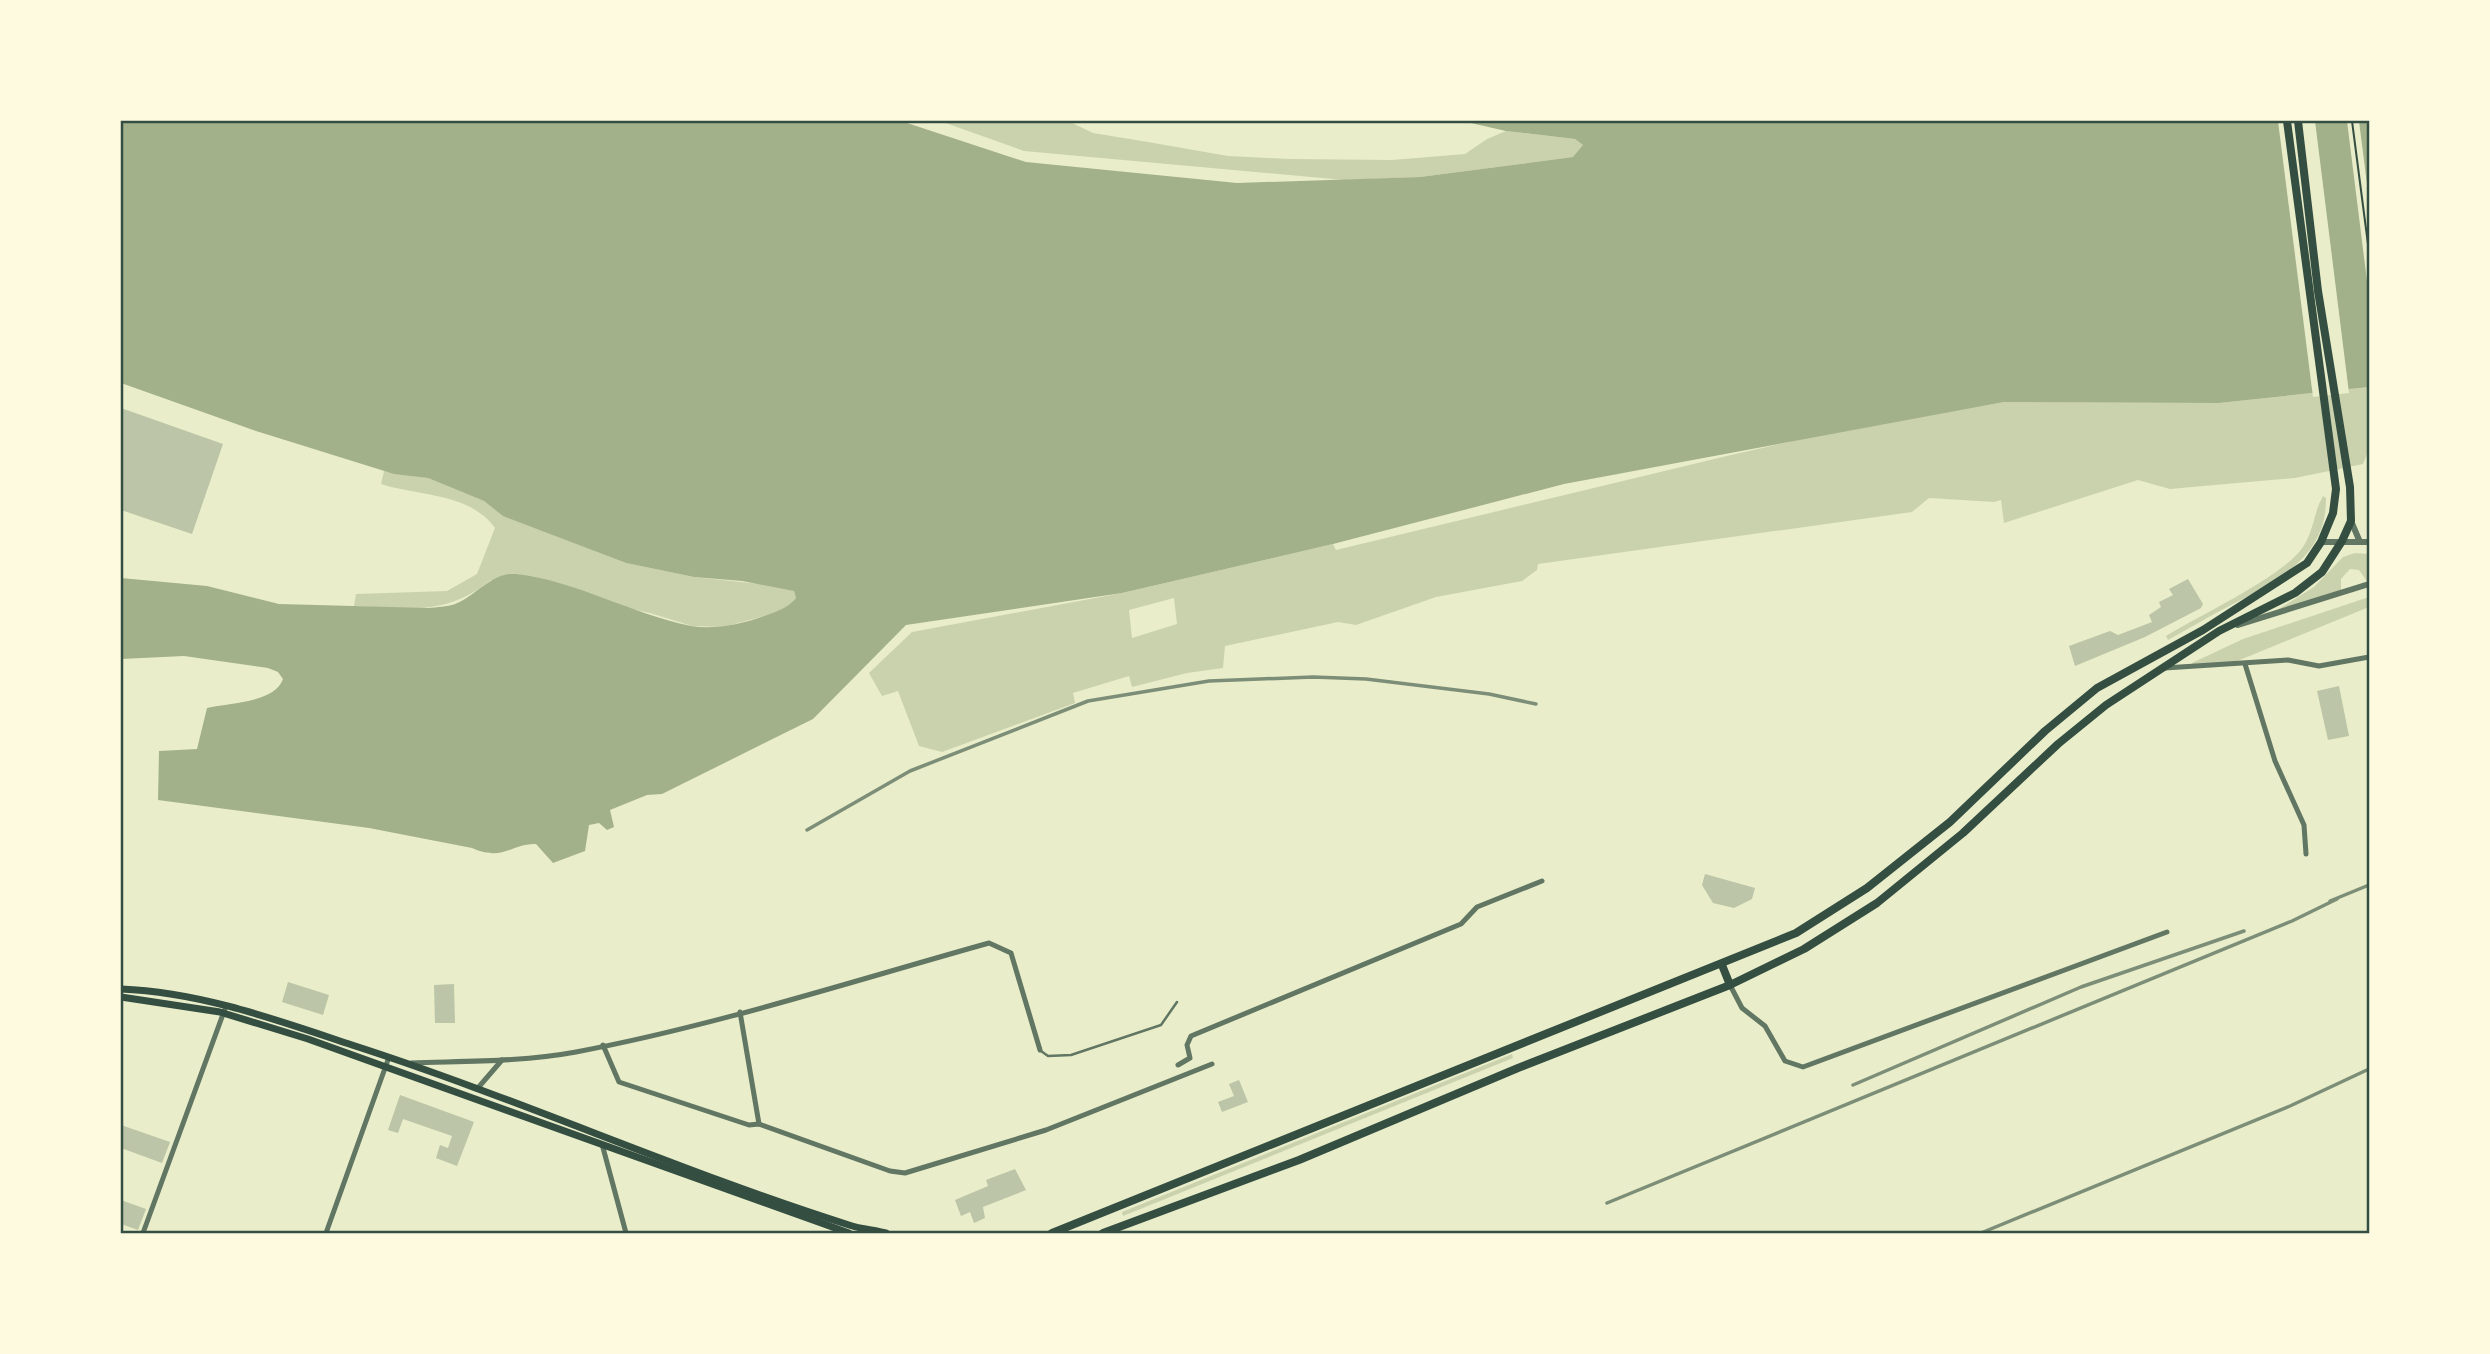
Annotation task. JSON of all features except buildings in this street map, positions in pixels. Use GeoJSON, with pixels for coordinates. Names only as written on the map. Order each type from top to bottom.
{"type":"FeatureCollection","features":[{"type":"Feature","properties":{"kind":"main road"},"geometry":{"type":"LineString","coordinates":[[1052,1233],[1797,933],[1867,888],[1950,822],[2045,731],[2096,688],[2203,630],[2281,582],[2306,562],[2321,542],[2333,513],[2336,489],[2287,121]]}},
{"type":"Feature","properties":{"kind":"main road"},"geometry":{"type":"LineString","coordinates":[[1103,1233],[1298,1160],[1518,1068],[1730,985],[1804,949],[1877,903],[1964,834],[2081,724],[2219,631],[2295,593],[2322,572],[2351,521],[2350,487],[2318,291],[2298,121]]}},
{"type":"Feature","properties":{"kind":"main road"},"geometry":{"type":"LineString","coordinates":[[1721,965],[1730,985]]}},
{"type":"Feature","properties":{"kind":"main road"},"geometry":{"type":"LineString","coordinates":[[121,989],[164,992],[410,1063],[851,1230],[886,1233]]}},
{"type":"Feature","properties":{"kind":"main road"},"geometry":{"type":"LineString","coordinates":[[121,997],[225,1010],[603,1145],[863,1233]]}},
{"type":"Feature","properties":{"kind":"main road"},"geometry":{"type":"LineString","coordinates":[[1113,1209],[1119,1225]]}},
{"type":"Feature","properties":{"kind":"street"},"geometry":{"type":"LineString","coordinates":[[2351,521],[2360,542]]}},
{"type":"Feature","properties":{"kind":"street"},"geometry":{"type":"LineString","coordinates":[[2321,542],[2369,542]]}},
{"type":"Feature","properties":{"kind":"street"},"geometry":{"type":"LineString","coordinates":[[2219,631],[2369,584]]}},
{"type":"Feature","properties":{"kind":"street"},"geometry":{"type":"LineString","coordinates":[[2165,668],[2288,660],[2319,666],[2369,657]]}},
{"type":"Feature","properties":{"kind":"street"},"geometry":{"type":"LineString","coordinates":[[2245,664],[2275,761],[2304,825],[2306,854]]}},
{"type":"Feature","properties":{"kind":"street"},"geometry":{"type":"LineString","coordinates":[[1178,1065],[1190,1058],[1187,1045],[1191,1036],[1461,924],[1477,907],[1542,881]]}},
{"type":"Feature","properties":{"kind":"street"},"geometry":{"type":"LineString","coordinates":[[1730,985],[1742,1009],[1765,1026],[1785,1061],[1803,1067],[2166,932]]}},
{"type":"Feature","properties":{"kind":"street"},"geometry":{"type":"LineString","coordinates":[[410,1063],[502,1060],[575,1052],[740,1012],[989,943],[1011,953],[1040,1050]]}},
{"type":"Feature","properties":{"kind":"street"},"geometry":{"type":"LineString","coordinates":[[143,1233],[225,1010]]}},
{"type":"Feature","properties":{"kind":"street"},"geometry":{"type":"LineString","coordinates":[[740,1012],[758,1124]]}},
{"type":"Feature","properties":{"kind":"street"},"geometry":{"type":"LineString","coordinates":[[603,1045],[619,1082],[748,1125],[758,1124],[890,1171],[905,1173],[1046,1130],[1212,1065]]}},
{"type":"Feature","properties":{"kind":"street"},"geometry":{"type":"LineString","coordinates":[[326,1233],[389,1057]]}},
{"type":"Feature","properties":{"kind":"street"},"geometry":{"type":"LineString","coordinates":[[477,1089],[502,1060]]}},
{"type":"Feature","properties":{"kind":"street"},"geometry":{"type":"LineString","coordinates":[[600,1135],[626,1233]]}},
{"type":"Feature","properties":{"kind":"lane"},"geometry":{"type":"LineString","coordinates":[[1040,1050],[1048,1056],[1071,1055],[1161,1025],[1177,1002]]}},
{"type":"Feature","properties":{"kind":"path"},"geometry":{"type":"LineString","coordinates":[[2352,121],[2369,252]]}},
{"type":"Feature","properties":{"kind":"shaded area"},"geometry":{"type":"Polygon","coordinates":[[[121,121],[901,121],[1026,162],[1237,183],[1420,177],[1573,157],[1583,145],[1575,139],[1506,131],[1462,121],[2369,121],[2369,387],[2219,403],[2004,402],[1564,484],[1333,544],[1122,593],[906,625],[813,719],[662,794],[647,795],[610,810],[614,827],[607,830],[599,823],[589,825],[585,851],[553,863],[536,844],[500,853],[483,852],[369,828],[158,800],[159,751],[197,749],[207,708],[261,697],[271,693],[283,679],[278,672],[268,668],[184,656],[121,659],[121,578],[207,586],[279,604],[428,608],[455,604],[499,577],[516,574],[561,583],[669,621],[709,627],[738,624],[777,611],[796,598],[794,591],[742,581],[694,577],[626,563],[503,516],[484,501],[428,478],[394,474],[256,431],[121,383],[121,121]]]}},
{"type":"Feature","properties":{"kind":"shaded area"},"geometry":{"type":"Polygon","coordinates":[[[940,121],[1068,121],[1093,133],[1228,156],[1289,159],[1392,160],[1465,154],[1487,139],[1506,131],[1575,139],[1583,145],[1574,157],[1420,177],[1344,180],[1024,151],[940,121]]]}},
{"type":"Feature","properties":{"kind":"shaded area"},"geometry":{"type":"Polygon","coordinates":[[[2369,387],[2369,449],[2363,464],[2295,478],[2170,489],[2138,480],[2004,523],[2001,500],[1994,502],[1929,498],[1912,512],[1538,564],[1537,570],[1522,581],[1436,597],[1356,625],[1338,622],[1225,646],[1223,668],[1187,673],[1132,687],[1129,676],[1073,693],[1075,703],[942,752],[919,746],[898,691],[882,696],[869,673],[912,632],[1122,593],[1333,544],[1336,550],[1828,433],[2004,402],[2219,403],[2369,387]],[[1174,598],[1129,610],[1132,638],[1177,624],[1174,598]]]}},
{"type":"Feature","properties":{"kind":"shaded area"},"geometry":{"type":"Polygon","coordinates":[[[384,471],[428,478],[484,501],[504,516],[626,563],[694,577],[786,587],[794,591],[796,598],[788,608],[723,627],[692,626],[650,613],[491,580],[474,592],[442,605],[426,608],[354,606],[356,594],[447,591],[477,574],[495,528],[472,508],[458,502],[381,484],[384,471]]]}},
{"type":"Feature","properties":{"kind":"shaded area"},"geometry":{"type":"Polygon","coordinates":[[[2323,496],[2326,498],[2324,521],[2316,540],[2304,557],[2272,583],[2168,640],[2166,636],[2256,585],[2289,562],[2305,544],[2323,496]]]}},
{"type":"Feature","properties":{"kind":"shaded area"},"geometry":{"type":"Polygon","coordinates":[[[2355,553],[2369,554],[2369,584],[2359,570],[2350,569],[2341,579],[2341,591],[2277,610],[2314,587],[2343,557],[2355,553]]]}},
{"type":"Feature","properties":{"kind":"shaded area"},"geometry":{"type":"Polygon","coordinates":[[[2369,597],[2369,607],[2225,666],[2193,667],[2192,663],[2243,639],[2369,597]]]}},
{"type":"Feature","properties":{"kind":"shaded area"},"geometry":{"type":"Polygon","coordinates":[[[1512,1054],[1513,1058],[1123,1216],[1122,1212],[1512,1054]]]}},
{"type":"Feature","properties":{"kind":"pier"},"geometry":{"type":"Polygon","coordinates":[[[2278,121],[2315,121],[2349,393],[2313,397],[2278,121]]]}},
{"type":"Feature","properties":{"kind":"pier"},"geometry":{"type":"Polygon","coordinates":[[[2347,121],[2359,121],[2369,200],[2369,297],[2347,121]]]}},
{"type":"Feature","properties":{"kind":"railway"},"geometry":{"type":"LineString","coordinates":[[807,830],[910,771],[1088,701],[1209,681],[1313,677],[1366,679],[1489,694],[1536,704]]}},
{"type":"Feature","properties":{"kind":"railway"},"geometry":{"type":"LineString","coordinates":[[2330,901],[2369,885]]}},
{"type":"Feature","properties":{"kind":"railway"},"geometry":{"type":"LineString","coordinates":[[1607,1203],[2292,921],[2337,899]]}},
{"type":"Feature","properties":{"kind":"railway"},"geometry":{"type":"LineString","coordinates":[[1853,1085],[2081,987],[2244,931]]}},
{"type":"Feature","properties":{"kind":"railway"},"geometry":{"type":"LineString","coordinates":[[1981,1233],[2290,1106],[2369,1069]]}}]}
